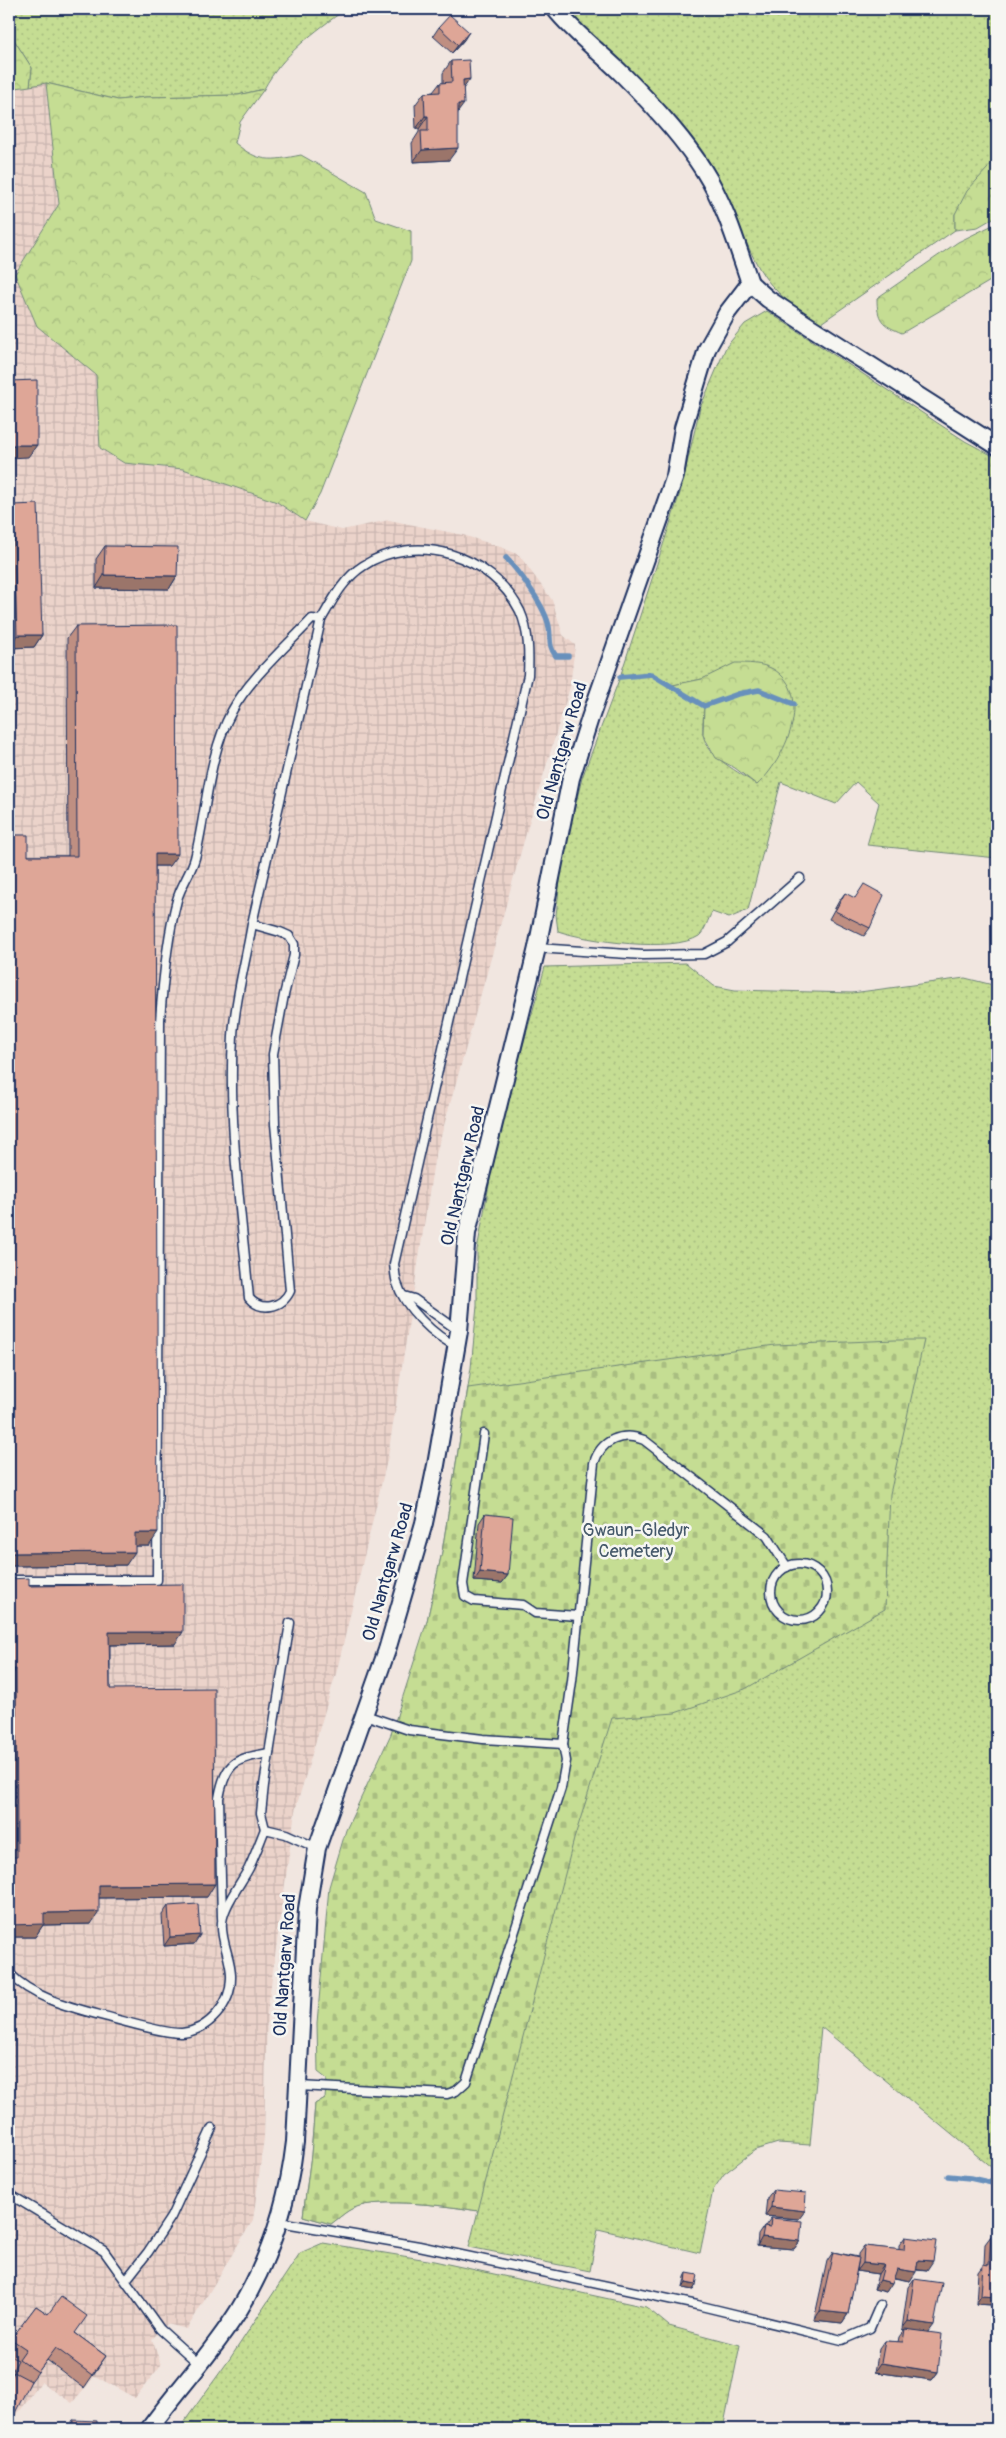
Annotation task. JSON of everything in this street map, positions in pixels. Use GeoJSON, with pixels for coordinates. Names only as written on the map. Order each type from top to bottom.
{"type":"FeatureCollection","features":[{"type":"Feature","properties":{"kind":"street"},"geometry":{"type":"LineString","coordinates":[[555,9],[570,27],[622,74],[663,118],[704,171],[732,229],[750,283],[768,299],[997,446]]}},
{"type":"Feature","properties":{"kind":"street","name":"Old Nantgarw Road"},"geometry":{"type":"LineString","coordinates":[[149,2429],[238,2312],[273,2241],[279,2222],[292,2172],[299,2086],[307,1918],[317,1848],[365,1714],[406,1589],[424,1523],[458,1338],[467,1233],[537,948],[571,778],[590,718],[675,476],[683,428],[707,349],[727,313],[750,283]]}},
{"type":"Feature","properties":{"kind":"lane"},"geometry":{"type":"LineString","coordinates":[[252,924],[289,936],[294,944],[294,956],[273,1054],[275,1124],[290,1291],[284,1300],[278,1304],[261,1307],[249,1298],[234,1128],[233,1033],[252,924],[321,620],[334,597],[363,566],[398,552],[425,549],[456,555],[479,567],[495,579],[520,612],[529,655],[527,680],[394,1264],[397,1284],[407,1306],[446,1342],[458,1338]]}},
{"type":"Feature","properties":{"kind":"lane"},"geometry":{"type":"LineString","coordinates":[[9,1580],[157,1580],[160,1030],[165,969],[178,898],[195,859],[224,728],[239,700],[288,644],[312,620],[321,620]]}},
{"type":"Feature","properties":{"kind":"lane"},"geometry":{"type":"LineString","coordinates":[[537,948],[643,955],[704,954],[727,942],[800,878]]}},
{"type":"Feature","properties":{"kind":"lane"},"geometry":{"type":"LineString","coordinates":[[404,1296],[414,1299],[458,1338]]}},
{"type":"Feature","properties":{"kind":"lane"},"geometry":{"type":"LineString","coordinates":[[484,1434],[463,1584],[465,1596],[474,1601],[523,1605],[535,1613],[578,1616]]}},
{"type":"Feature","properties":{"kind":"lane"},"geometry":{"type":"LineString","coordinates":[[299,2086],[447,2094],[456,2091],[466,2082],[554,1814],[566,1761],[563,1744],[594,1463],[602,1448],[616,1437],[636,1437],[644,1440],[767,1536],[787,1567]]}},
{"type":"Feature","properties":{"kind":"lane"},"geometry":{"type":"LineString","coordinates":[[804,1565],[812,1568],[824,1580],[826,1597],[818,1612],[802,1620],[785,1616],[774,1604],[771,1596],[774,1579],[787,1567],[804,1565]]}},
{"type":"Feature","properties":{"kind":"lane"},"geometry":{"type":"LineString","coordinates":[[222,1921],[265,1829],[261,1813],[290,1623]]}},
{"type":"Feature","properties":{"kind":"lane"},"geometry":{"type":"LineString","coordinates":[[365,1714],[409,1730],[483,1739],[563,1744]]}},
{"type":"Feature","properties":{"kind":"lane"},"geometry":{"type":"LineString","coordinates":[[9,1973],[45,1998],[124,2021],[180,2033],[194,2030],[218,2013],[226,2002],[230,1988],[230,1964],[222,1921],[219,1798],[227,1772],[240,1758],[269,1753]]}},
{"type":"Feature","properties":{"kind":"lane"},"geometry":{"type":"LineString","coordinates":[[265,1829],[286,1834],[317,1848]]}},
{"type":"Feature","properties":{"kind":"lane"},"geometry":{"type":"LineString","coordinates":[[126,2280],[148,2252],[171,2217],[212,2128]]}},
{"type":"Feature","properties":{"kind":"lane"},"geometry":{"type":"LineString","coordinates":[[9,2194],[104,2251],[160,2329],[199,2364]]}},
{"type":"Feature","properties":{"kind":"lane"},"geometry":{"type":"LineString","coordinates":[[279,2222],[419,2246],[697,2305],[842,2340],[870,2328],[880,2306]]}},
{"type":"Feature","properties":{"kind":"shaded area"},"geometry":{"type":"Polygon","coordinates":[[[46,83],[59,204],[15,274],[37,326],[96,375],[100,448],[124,463],[183,469],[277,502],[305,521],[342,530],[389,520],[463,535],[501,547],[519,555],[552,600],[563,635],[575,645],[570,687],[529,823],[434,1161],[388,1456],[337,1670],[295,1811],[267,2014],[264,2138],[253,2220],[187,2329],[167,2324],[152,2339],[161,2365],[135,2398],[95,2376],[72,2403],[41,2382],[9,2426],[9,89],[46,83]]]}},
{"type":"Feature","properties":{"kind":"green space"},"geometry":{"type":"Polygon","coordinates":[[[9,9],[346,9],[300,44],[280,65],[264,89],[238,95],[146,97],[118,100],[46,83],[30,86],[32,68],[9,32],[9,9]]]}},
{"type":"Feature","properties":{"kind":"green space"},"geometry":{"type":"Polygon","coordinates":[[[569,9],[997,9],[997,158],[955,214],[955,230],[821,323],[786,300],[765,277],[751,253],[718,178],[701,149],[668,109],[585,31],[569,9]]]}},
{"type":"Feature","properties":{"kind":"green space"},"geometry":{"type":"Polygon","coordinates":[[[9,32],[32,68],[30,86],[9,89],[9,32]]]}},
{"type":"Feature","properties":{"kind":"green space"},"geometry":{"type":"Polygon","coordinates":[[[46,83],[118,100],[146,97],[238,95],[264,89],[240,122],[235,143],[243,150],[266,159],[301,155],[366,192],[376,219],[411,231],[411,261],[320,494],[305,521],[277,502],[183,469],[124,463],[100,448],[96,375],[37,326],[15,274],[59,204],[46,83]]]}},
{"type":"Feature","properties":{"kind":"green space"},"geometry":{"type":"Polygon","coordinates":[[[997,158],[997,216],[978,227],[955,230],[955,214],[967,191],[997,158]]]}},
{"type":"Feature","properties":{"kind":"green space"},"geometry":{"type":"Polygon","coordinates":[[[997,223],[997,277],[902,333],[882,321],[878,312],[877,298],[958,242],[997,223]]]}},
{"type":"Feature","properties":{"kind":"green space"},"geometry":{"type":"Polygon","coordinates":[[[767,311],[965,441],[997,458],[997,858],[867,845],[879,803],[856,782],[836,804],[781,782],[748,910],[729,918],[712,912],[699,936],[687,941],[670,944],[630,944],[571,935],[558,931],[556,915],[563,855],[582,778],[620,677],[680,493],[700,408],[726,347],[745,324],[767,311]],[[702,679],[669,686],[704,706],[703,734],[706,743],[725,764],[757,785],[702,679]]]}},
{"type":"Feature","properties":{"kind":"green space"},"geometry":{"type":"Polygon","coordinates":[[[735,663],[759,664],[773,669],[786,680],[792,694],[794,710],[785,744],[777,760],[757,785],[735,768],[716,758],[703,735],[704,706],[668,686],[702,679],[735,663]]]}},
{"type":"Feature","properties":{"kind":"green space"},"geometry":{"type":"Polygon","coordinates":[[[686,963],[714,986],[735,990],[852,993],[965,978],[997,986],[997,2172],[821,2027],[810,2145],[778,2143],[755,2150],[724,2174],[713,2190],[700,2253],[598,2229],[590,2271],[469,2247],[478,2211],[433,2205],[379,2203],[353,2208],[331,2224],[303,2216],[315,2104],[325,2098],[577,1726],[787,1664],[884,1609],[464,1524],[427,1621],[442,1552],[471,1368],[477,1306],[477,1250],[491,1174],[516,1070],[545,967],[686,963]]]}},
{"type":"Feature","properties":{"kind":"green space","name":"Gwaun-Gledyr Cemetery"},"geometry":{"type":"Polygon","coordinates":[[[924,1340],[890,1494],[885,1609],[745,1689],[675,1713],[612,1718],[574,1839],[478,2211],[433,2205],[380,2203],[354,2208],[331,2224],[303,2216],[315,2104],[325,2098],[327,2079],[318,2072],[317,2023],[329,1887],[346,1830],[391,1734],[427,1621],[442,1552],[468,1388],[775,1345],[924,1340]]]}},
{"type":"Feature","properties":{"kind":"green space"},"geometry":{"type":"Polygon","coordinates":[[[323,2243],[434,2261],[646,2307],[669,2326],[740,2345],[723,2429],[179,2429],[229,2360],[300,2253],[323,2243]]]}},
{"type":"Feature","properties":{"kind":"building"},"geometry":{"type":"Polygon","coordinates":[[[450,15],[469,32],[458,45],[439,27],[450,15]]]}},
{"type":"Feature","properties":{"kind":"building"},"geometry":{"type":"Polygon","coordinates":[[[469,60],[470,79],[463,80],[464,104],[458,104],[458,148],[422,150],[421,131],[428,131],[428,116],[425,116],[424,93],[440,92],[440,83],[452,82],[451,61],[469,60]]]}},
{"type":"Feature","properties":{"kind":"building"},"geometry":{"type":"Polygon","coordinates":[[[37,380],[37,445],[9,445],[9,381],[37,380]]]}},
{"type":"Feature","properties":{"kind":"building"},"geometry":{"type":"Polygon","coordinates":[[[38,504],[42,635],[17,635],[13,505],[38,504]]]}},
{"type":"Feature","properties":{"kind":"building"},"geometry":{"type":"Polygon","coordinates":[[[105,546],[178,547],[177,576],[104,575],[105,546]]]}},
{"type":"Feature","properties":{"kind":"building"},"geometry":{"type":"Polygon","coordinates":[[[177,625],[178,854],[155,854],[158,1533],[135,1533],[135,1552],[9,1553],[9,835],[28,835],[28,856],[77,856],[76,626],[177,625]]]}},
{"type":"Feature","properties":{"kind":"building"},"geometry":{"type":"Polygon","coordinates":[[[9,664],[10,664],[9,739],[9,664]]]}},
{"type":"Feature","properties":{"kind":"building"},"geometry":{"type":"Polygon","coordinates":[[[864,884],[884,895],[870,928],[835,911],[845,893],[855,898],[864,884]]]}},
{"type":"Feature","properties":{"kind":"building"},"geometry":{"type":"Polygon","coordinates":[[[485,1514],[513,1517],[508,1575],[480,1572],[485,1514]]]}},
{"type":"Feature","properties":{"kind":"building"},"geometry":{"type":"Polygon","coordinates":[[[29,1578],[29,1586],[183,1584],[183,1632],[109,1632],[110,1689],[214,1688],[215,1884],[99,1885],[99,1912],[44,1913],[44,1924],[9,1925],[9,1857],[17,1857],[16,1669],[9,1669],[9,1579],[29,1578]]]}},
{"type":"Feature","properties":{"kind":"building"},"geometry":{"type":"Polygon","coordinates":[[[198,1904],[200,1935],[170,1937],[168,1906],[198,1904]]]}},
{"type":"Feature","properties":{"kind":"building"},"geometry":{"type":"Polygon","coordinates":[[[9,2186],[16,2191],[9,2206],[9,2186]]]}},
{"type":"Feature","properties":{"kind":"building"},"geometry":{"type":"Polygon","coordinates":[[[773,2190],[806,2193],[805,2211],[771,2207],[773,2190]]]}},
{"type":"Feature","properties":{"kind":"building"},"geometry":{"type":"Polygon","coordinates":[[[771,2218],[802,2221],[800,2241],[762,2237],[764,2226],[770,2227],[771,2218]]]}},
{"type":"Feature","properties":{"kind":"building"},"geometry":{"type":"Polygon","coordinates":[[[991,2236],[997,2236],[997,2297],[981,2296],[983,2264],[989,2265],[991,2236]]]}},
{"type":"Feature","properties":{"kind":"building"},"geometry":{"type":"Polygon","coordinates":[[[905,2237],[936,2241],[933,2261],[918,2260],[916,2272],[897,2269],[892,2283],[880,2280],[884,2265],[863,2263],[864,2246],[904,2250],[905,2237]]]}},
{"type":"Feature","properties":{"kind":"building"},"geometry":{"type":"Polygon","coordinates":[[[833,2252],[859,2258],[848,2314],[820,2311],[833,2252]]]}},
{"type":"Feature","properties":{"kind":"building"},"geometry":{"type":"Polygon","coordinates":[[[687,2273],[698,2275],[696,2285],[686,2283],[687,2273]]]}},
{"type":"Feature","properties":{"kind":"building"},"geometry":{"type":"Polygon","coordinates":[[[914,2279],[942,2283],[934,2325],[908,2321],[914,2279]]]}},
{"type":"Feature","properties":{"kind":"building"},"geometry":{"type":"Polygon","coordinates":[[[61,2297],[87,2316],[75,2333],[106,2356],[92,2375],[56,2348],[38,2372],[19,2359],[26,2349],[11,2339],[36,2306],[48,2314],[61,2297]]]}},
{"type":"Feature","properties":{"kind":"building"},"geometry":{"type":"Polygon","coordinates":[[[905,2329],[942,2334],[938,2372],[881,2363],[885,2341],[903,2342],[905,2329]]]}},
{"type":"Feature","properties":{"kind":"building"},"geometry":{"type":"Polygon","coordinates":[[[9,2356],[18,2360],[9,2378],[9,2356]]]}},
{"type":"Feature","properties":{"kind":"building"},"geometry":{"type":"Polygon","coordinates":[[[14,2372],[31,2381],[12,2419],[9,2417],[9,2382],[14,2372]]]}},
{"type":"Feature","properties":{"kind":"building"},"geometry":{"type":"Polygon","coordinates":[[[73,2420],[97,2421],[97,2429],[73,2429],[73,2420]]]}},
{"type":"Feature","properties":{"kind":"waterway"},"geometry":{"type":"LineString","coordinates":[[506,558],[538,600],[547,619],[553,652],[556,656],[568,656]]}},
{"type":"Feature","properties":{"kind":"waterway"},"geometry":{"type":"LineString","coordinates":[[620,677],[651,674],[704,706],[738,694],[759,690],[794,704]]}},
{"type":"Feature","properties":{"kind":"waterway"},"geometry":{"type":"LineString","coordinates":[[948,2176],[970,2178],[997,2184]]}}]}
